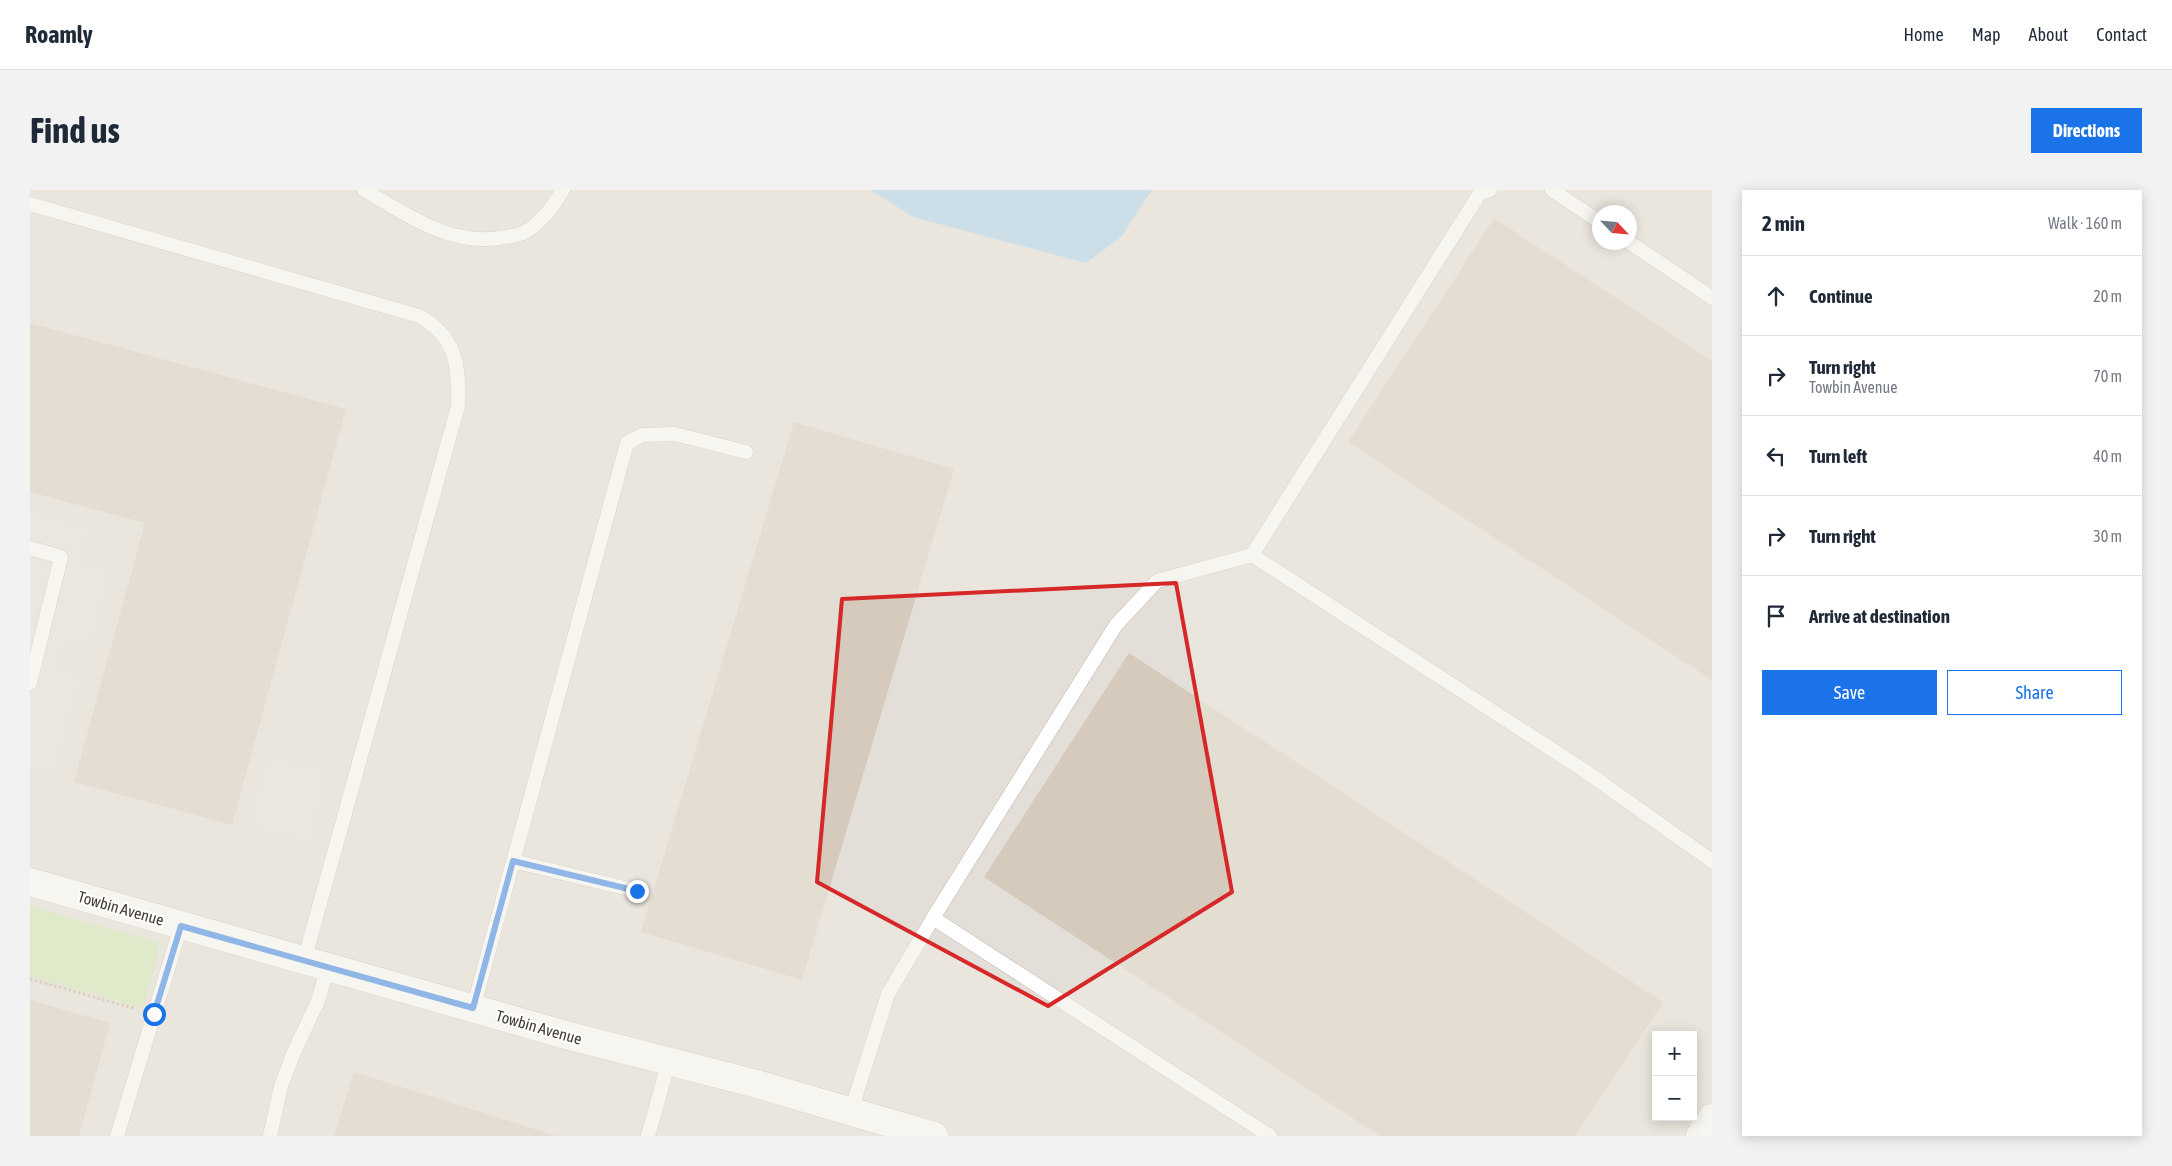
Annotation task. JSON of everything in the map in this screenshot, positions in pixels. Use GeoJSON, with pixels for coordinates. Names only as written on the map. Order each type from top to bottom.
{"type":"FeatureCollection","features":[{"type":"Feature","properties":{"kind":"street","name":"Towbin Avenue"},"geometry":{"type":"LineString","coordinates":[[30,882],[566,1035],[758,1084],[934,1136]]}},
{"type":"Feature","properties":{"kind":"street"},"geometry":{"type":"LineString","coordinates":[[1700,1136],[1712,1118]]}},
{"type":"Feature","properties":{"kind":"lane"},"geometry":{"type":"LineString","coordinates":[[364,190],[425,225],[453,235],[488,240],[524,233],[548,213],[563,190]]}},
{"type":"Feature","properties":{"kind":"lane"},"geometry":{"type":"LineString","coordinates":[[851,1112],[888,994],[1116,624],[1157,581],[1252,555],[1480,193],[1490,190]]}},
{"type":"Feature","properties":{"kind":"lane"},"geometry":{"type":"LineString","coordinates":[[1552,190],[1592,217]]}},
{"type":"Feature","properties":{"kind":"lane"},"geometry":{"type":"LineString","coordinates":[[30,204],[419,316],[432,323],[445,335],[454,353],[459,377],[458,406],[316,964],[318,1001],[294,1052],[281,1086],[270,1136]]}},
{"type":"Feature","properties":{"kind":"lane"},"geometry":{"type":"LineString","coordinates":[[1637,247],[1712,298]]}},
{"type":"Feature","properties":{"kind":"lane"},"geometry":{"type":"LineString","coordinates":[[473,1008],[627,442],[642,435],[675,434],[746,452]]}},
{"type":"Feature","properties":{"kind":"lane"},"geometry":{"type":"LineString","coordinates":[[30,548],[61,557],[35,643],[30,683]]}},
{"type":"Feature","properties":{"kind":"lane"},"geometry":{"type":"LineString","coordinates":[[1252,555],[1584,771],[1712,861]]}},
{"type":"Feature","properties":{"kind":"lane"},"geometry":{"type":"LineString","coordinates":[[513,861],[637,891]]}},
{"type":"Feature","properties":{"kind":"lane"},"geometry":{"type":"LineString","coordinates":[[934,918],[1270,1136]]}},
{"type":"Feature","properties":{"kind":"lane"},"geometry":{"type":"LineString","coordinates":[[117,1136],[181,926]]}},
{"type":"Feature","properties":{"kind":"lane"},"geometry":{"type":"LineString","coordinates":[[648,1136],[669,1061]]}},
{"type":"Feature","properties":{"kind":"path"},"geometry":{"type":"LineString","coordinates":[[30,980],[154,1014]]}},
{"type":"Feature","properties":{"kind":"highlighted area"},"geometry":{"type":"Polygon","coordinates":[[[1176,583],[1232,892],[1048,1006],[817,882],[842,599],[1176,583]]]}},
{"type":"Feature","properties":{"kind":"shaded area"},"geometry":{"type":"Polygon","coordinates":[[[30,190],[1712,190],[1712,1136],[30,1136],[30,190]]]}},
{"type":"Feature","properties":{"kind":"shaded area"},"geometry":{"type":"Polygon","coordinates":[[[30,512],[89,528],[80,561],[111,569],[90,646],[65,638],[56,668],[81,676],[54,775],[30,768],[30,512]]]}},
{"type":"Feature","properties":{"kind":"shaded area"},"geometry":{"type":"Polygon","coordinates":[[[270,756],[327,772],[309,842],[249,825],[270,756]]]}},
{"type":"Feature","properties":{"kind":"green space"},"geometry":{"type":"Polygon","coordinates":[[[30,906],[158,942],[158,955],[143,1008],[30,976],[30,906]]]}},
{"type":"Feature","properties":{"kind":"water"},"geometry":{"type":"Polygon","coordinates":[[[871,190],[1152,190],[1121,237],[1086,263],[913,217],[871,190]]]}},
{"type":"Feature","properties":{"kind":"building"},"geometry":{"type":"Polygon","coordinates":[[[1494,218],[1712,361],[1712,680],[1348,442],[1494,218]]]}},
{"type":"Feature","properties":{"kind":"building"},"geometry":{"type":"Polygon","coordinates":[[[30,323],[346,409],[232,825],[74,782],[145,523],[30,492],[30,323]]]}},
{"type":"Feature","properties":{"kind":"building"},"geometry":{"type":"Polygon","coordinates":[[[794,422],[954,469],[802,980],[641,932],[794,422]]]}},
{"type":"Feature","properties":{"kind":"building"},"geometry":{"type":"Polygon","coordinates":[[[1129,653],[1663,1002],[1575,1136],[1380,1136],[984,877],[1129,653]]]}},
{"type":"Feature","properties":{"kind":"building"},"geometry":{"type":"Polygon","coordinates":[[[30,1000],[110,1023],[79,1136],[30,1136],[30,1000]]]}},
{"type":"Feature","properties":{"kind":"building"},"geometry":{"type":"Polygon","coordinates":[[[354,1072],[557,1136],[334,1136],[354,1072]]]}},
{"type":"Feature","properties":{"kind":"route"},"geometry":{"type":"LineString","coordinates":[[154,1014],[181,926],[473,1008],[513,861],[637,891]]}}]}
